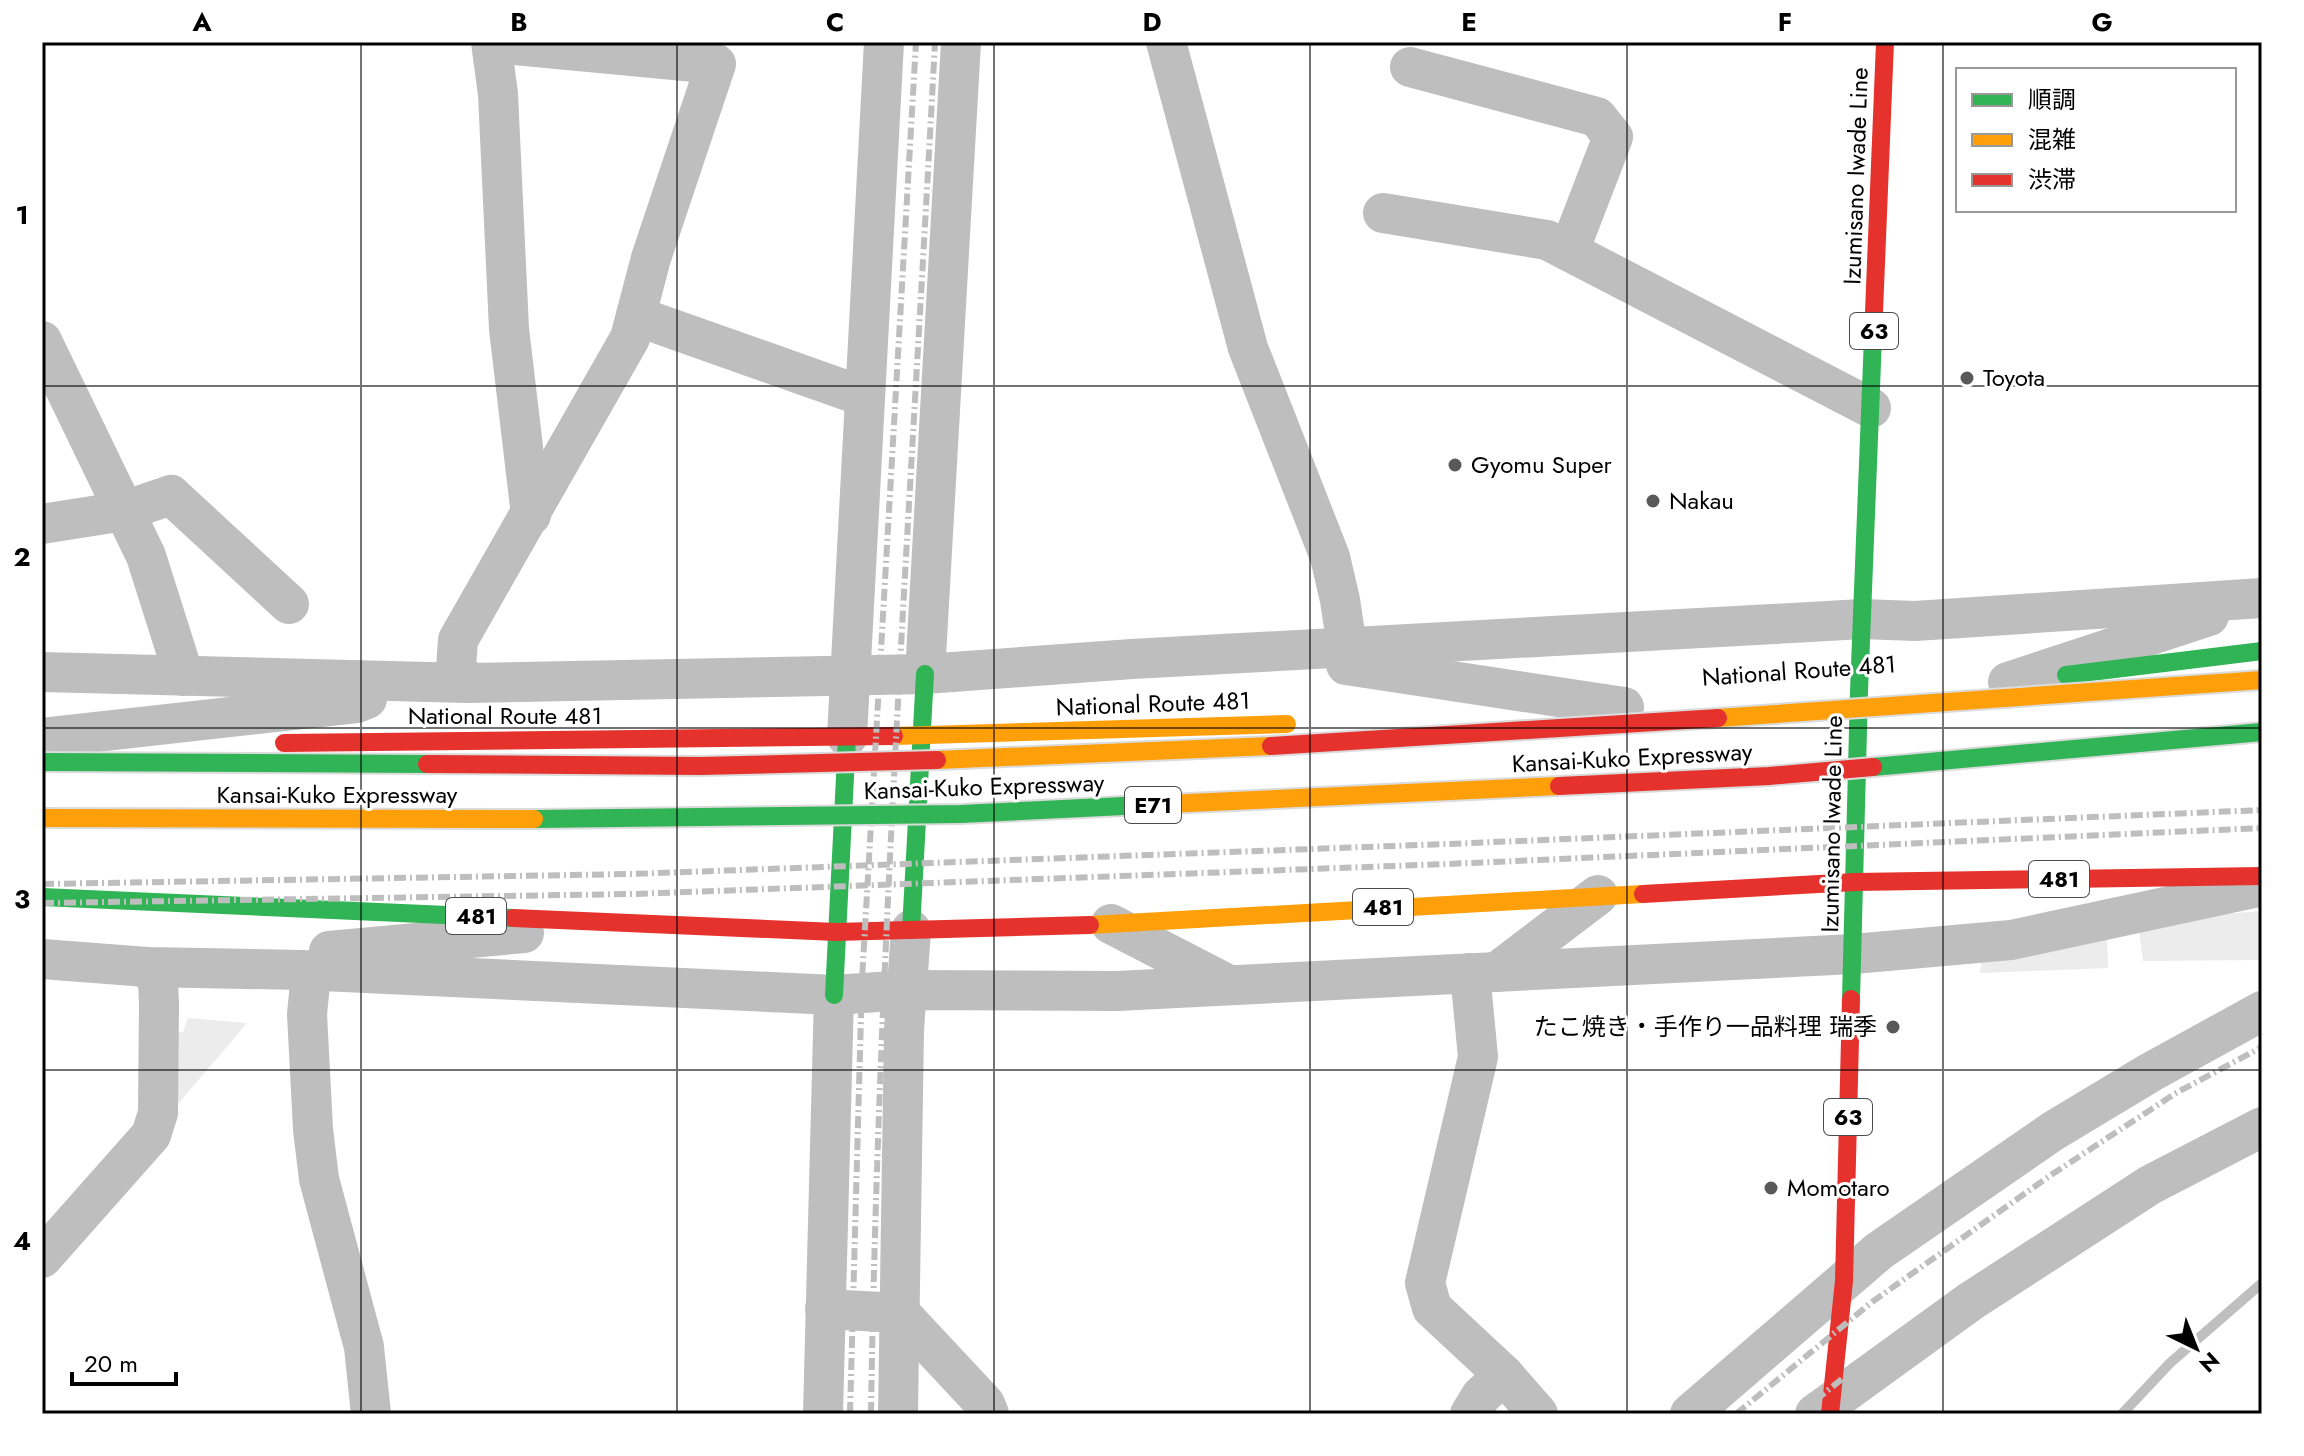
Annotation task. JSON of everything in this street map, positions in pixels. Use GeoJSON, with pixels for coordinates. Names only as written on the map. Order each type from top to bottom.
{"type":"FeatureCollection","features":[{"type":"Feature","properties":{"kind":"main road","name":"Izumisano Iwade Line"},"geometry":{"type":"LineString","coordinates":[[1825,1409],[1844,1281],[1859,691],[1885,42]]}},
{"type":"Feature","properties":{"kind":"main road","name":"National Route 481"},"geometry":{"type":"LineString","coordinates":[[1352,722],[2008,682],[2262,651]]}},
{"type":"Feature","properties":{"kind":"main road"},"geometry":{"type":"LineString","coordinates":[[911,930],[925,674]]}},
{"type":"Feature","properties":{"kind":"main road","name":"Kansai-Kuko Expressway"},"geometry":{"type":"LineString","coordinates":[[42,762],[700,766],[949,760],[1367,742],[2262,680]]}},
{"type":"Feature","properties":{"kind":"main road","name":"National Route 481"},"geometry":{"type":"LineString","coordinates":[[267,743],[847,737],[1304,724]]}},
{"type":"Feature","properties":{"kind":"main road","name":"Kansai-Kuko Expressway"},"geometry":{"type":"LineString","coordinates":[[42,818],[438,820],[961,814],[1769,776],[2262,732]]}},
{"type":"Feature","properties":{"kind":"main road"},"geometry":{"type":"LineString","coordinates":[[834,995],[847,737]]}},
{"type":"Feature","properties":{"kind":"main road"},"geometry":{"type":"LineString","coordinates":[[42,745],[187,744]]}},
{"type":"Feature","properties":{"kind":"main road","name":"481"},"geometry":{"type":"LineString","coordinates":[[42,897],[836,932],[1111,924],[1855,882],[2262,876]]}},
{"type":"Feature","properties":{"kind":"street"},"geometry":{"type":"LineString","coordinates":[[468,683],[456,668],[458,640],[531,515],[630,338],[651,258],[716,64],[492,42],[498,94],[509,329],[531,515]]}},
{"type":"Feature","properties":{"kind":"street"},"geometry":{"type":"LineString","coordinates":[[847,737],[884,42]]}},
{"type":"Feature","properties":{"kind":"street"},"geometry":{"type":"LineString","coordinates":[[925,674],[961,42]]}},
{"type":"Feature","properties":{"kind":"street"},"geometry":{"type":"LineString","coordinates":[[1166,42],[1248,348],[1330,557],[1347,647]]}},
{"type":"Feature","properties":{"kind":"street"},"geometry":{"type":"LineString","coordinates":[[1410,67],[1597,117],[1613,137],[1569,251]]}},
{"type":"Feature","properties":{"kind":"street"},"geometry":{"type":"LineString","coordinates":[[1383,213],[1547,240],[1871,408]]}},
{"type":"Feature","properties":{"kind":"street"},"geometry":{"type":"LineString","coordinates":[[636,316],[865,397]]}},
{"type":"Feature","properties":{"kind":"street"},"geometry":{"type":"LineString","coordinates":[[42,341],[146,556],[184,676]]}},
{"type":"Feature","properties":{"kind":"street"},"geometry":{"type":"LineString","coordinates":[[42,524],[124,511],[171,495],[289,604]]}},
{"type":"Feature","properties":{"kind":"street"},"geometry":{"type":"LineString","coordinates":[[42,672],[468,683],[925,674],[1862,619],[1915,621],[2262,598]]}},
{"type":"Feature","properties":{"kind":"street"},"geometry":{"type":"LineString","coordinates":[[2008,682],[2262,598]]}},
{"type":"Feature","properties":{"kind":"street"},"geometry":{"type":"LineString","coordinates":[[1262,652],[1624,707]]}},
{"type":"Feature","properties":{"kind":"street"},"geometry":{"type":"LineString","coordinates":[[42,738],[357,703],[412,682]]}},
{"type":"Feature","properties":{"kind":"street"},"geometry":{"type":"LineString","coordinates":[[42,959],[147,967],[286,970],[834,995],[907,990],[1117,991],[1853,954],[2011,940],[2262,886]]}},
{"type":"Feature","properties":{"kind":"street"},"geometry":{"type":"LineString","coordinates":[[1484,972],[1598,895]]}},
{"type":"Feature","properties":{"kind":"street"},"geometry":{"type":"LineString","coordinates":[[286,970],[297,954],[628,923]]}},
{"type":"Feature","properties":{"kind":"street"},"geometry":{"type":"LineString","coordinates":[[1111,924],[1229,985]]}},
{"type":"Feature","properties":{"kind":"street"},"geometry":{"type":"LineString","coordinates":[[898,1414],[904,1030],[911,930]]}},
{"type":"Feature","properties":{"kind":"street"},"geometry":{"type":"LineString","coordinates":[[42,1258],[151,1135],[158,1113],[158,981],[147,967]]}},
{"type":"Feature","properties":{"kind":"street"},"geometry":{"type":"LineString","coordinates":[[286,970],[310,984],[308,1043],[319,1179],[364,1347],[371,1414]]}},
{"type":"Feature","properties":{"kind":"street"},"geometry":{"type":"LineString","coordinates":[[1484,972],[1478,1057],[1425,1283],[1432,1308],[1504,1375],[1538,1414]]}},
{"type":"Feature","properties":{"kind":"street"},"geometry":{"type":"LineString","coordinates":[[1879,1212],[1894,1216],[1910,1212],[2104,1082],[2262,993]]}},
{"type":"Feature","properties":{"kind":"street"},"geometry":{"type":"LineString","coordinates":[[823,1414],[834,995]]}},
{"type":"Feature","properties":{"kind":"street"},"geometry":{"type":"LineString","coordinates":[[1690,1414],[1879,1251],[2053,1131],[2262,1011]]}},
{"type":"Feature","properties":{"kind":"street"},"geometry":{"type":"LineString","coordinates":[[1825,1409],[1971,1301],[2150,1185],[2262,1127]]}},
{"type":"Feature","properties":{"kind":"street"},"geometry":{"type":"LineString","coordinates":[[825,1309],[900,1313],[985,1404],[989,1414]]}},
{"type":"Feature","properties":{"kind":"street"},"geometry":{"type":"LineString","coordinates":[[1470,1414],[1481,1396],[1504,1375]]}},
{"type":"Feature","properties":{"kind":"shaded area"},"geometry":{"type":"Polygon","coordinates":[[[2262,911],[2262,960],[2143,961],[2139,930],[2212,915],[2262,911]]]}},
{"type":"Feature","properties":{"kind":"shaded area"},"geometry":{"type":"Polygon","coordinates":[[[2107,937],[2108,968],[1980,973],[1982,956],[2107,937]]]}},
{"type":"Feature","properties":{"kind":"shaded area"},"geometry":{"type":"Polygon","coordinates":[[[188,1018],[247,1023],[172,1111],[174,1032],[183,1032],[188,1018]]]}},
{"type":"Feature","properties":{"kind":"waterway"},"geometry":{"type":"LineString","coordinates":[[2122,1414],[2170,1363],[2262,1283]]}},
{"type":"Feature","properties":{"kind":"railway"},"geometry":{"type":"LineString","coordinates":[[850,1414],[862,980],[916,42]]}},
{"type":"Feature","properties":{"kind":"railway"},"geometry":{"type":"LineString","coordinates":[[871,1414],[888,899],[935,42]]}},
{"type":"Feature","properties":{"kind":"railway"},"geometry":{"type":"LineString","coordinates":[[42,884],[632,874],[2262,810]]}},
{"type":"Feature","properties":{"kind":"railway"},"geometry":{"type":"LineString","coordinates":[[42,903],[633,894],[1447,864],[2262,828]]}},
{"type":"Feature","properties":{"kind":"railway"},"geometry":{"type":"LineString","coordinates":[[1736,1414],[1872,1302],[2051,1175],[2176,1093],[2262,1047]]}},
{"type":"Feature","properties":{"kind":"railway"},"geometry":{"type":"LineString","coordinates":[[1798,1414],[1901,1332],[2059,1227],[2262,1114]]}},
{"type":"Feature","properties":{"kind":"traffic: fast"},"geometry":{"type":"LineString","coordinates":[[1851,999],[1874,312]]}},
{"type":"Feature","properties":{"kind":"traffic: fast"},"geometry":{"type":"LineString","coordinates":[[2066,675],[2262,651]]}},
{"type":"Feature","properties":{"kind":"traffic: fast"},"geometry":{"type":"LineString","coordinates":[[911,930],[925,674]]}},
{"type":"Feature","properties":{"kind":"traffic: fast"},"geometry":{"type":"LineString","coordinates":[[1873,767],[2262,732]]}},
{"type":"Feature","properties":{"kind":"traffic: fast"},"geometry":{"type":"LineString","coordinates":[[834,995],[847,737]]}},
{"type":"Feature","properties":{"kind":"traffic: fast"},"geometry":{"type":"LineString","coordinates":[[42,762],[427,764]]}},
{"type":"Feature","properties":{"kind":"traffic: fast"},"geometry":{"type":"LineString","coordinates":[[534,819],[961,814],[1144,805]]}},
{"type":"Feature","properties":{"kind":"traffic: fast"},"geometry":{"type":"LineString","coordinates":[[42,897],[513,918]]}},
{"type":"Feature","properties":{"kind":"traffic: slow"},"geometry":{"type":"LineString","coordinates":[[1718,718],[2262,680]]}},
{"type":"Feature","properties":{"kind":"traffic: slow"},"geometry":{"type":"LineString","coordinates":[[894,736],[1287,724]]}},
{"type":"Feature","properties":{"kind":"traffic: slow"},"geometry":{"type":"LineString","coordinates":[[937,760],[1271,746]]}},
{"type":"Feature","properties":{"kind":"traffic: slow"},"geometry":{"type":"LineString","coordinates":[[1144,805],[1559,786]]}},
{"type":"Feature","properties":{"kind":"traffic: slow"},"geometry":{"type":"LineString","coordinates":[[42,818],[534,819]]}},
{"type":"Feature","properties":{"kind":"traffic: slow"},"geometry":{"type":"LineString","coordinates":[[1090,925],[1643,894]]}},
{"type":"Feature","properties":{"kind":"traffic: jam"},"geometry":{"type":"LineString","coordinates":[[1874,312],[1885,42]]}},
{"type":"Feature","properties":{"kind":"traffic: jam"},"geometry":{"type":"LineString","coordinates":[[1271,746],[1718,718]]}},
{"type":"Feature","properties":{"kind":"traffic: jam"},"geometry":{"type":"LineString","coordinates":[[284,743],[894,736]]}},
{"type":"Feature","properties":{"kind":"traffic: jam"},"geometry":{"type":"LineString","coordinates":[[427,764],[700,766],[937,760]]}},
{"type":"Feature","properties":{"kind":"traffic: jam"},"geometry":{"type":"LineString","coordinates":[[1559,786],[1769,776],[1873,767]]}},
{"type":"Feature","properties":{"kind":"traffic: jam"},"geometry":{"type":"LineString","coordinates":[[1643,894],[1855,882],[2262,876]]}},
{"type":"Feature","properties":{"kind":"traffic: jam"},"geometry":{"type":"LineString","coordinates":[[513,918],[836,932],[1090,925]]}},
{"type":"Feature","properties":{"kind":"traffic: jam"},"geometry":{"type":"LineString","coordinates":[[1830,1414],[1844,1281],[1851,999]]}},
{"type":"Feature","properties":{"kind":"place","name":"Toyota"},"geometry":{"type":"Point","coordinates":[1967,378]}},
{"type":"Feature","properties":{"kind":"place","name":"Gyomu Super"},"geometry":{"type":"Point","coordinates":[1455,465]}},
{"type":"Feature","properties":{"kind":"place","name":"Nakau"},"geometry":{"type":"Point","coordinates":[1653,501]}},
{"type":"Feature","properties":{"kind":"place","name":"たこ焼き・手作り一品料理 瑞季"},"geometry":{"type":"Point","coordinates":[1893,1027]}},
{"type":"Feature","properties":{"kind":"place","name":"Momotaro"},"geometry":{"type":"Point","coordinates":[1771,1188]}}]}
